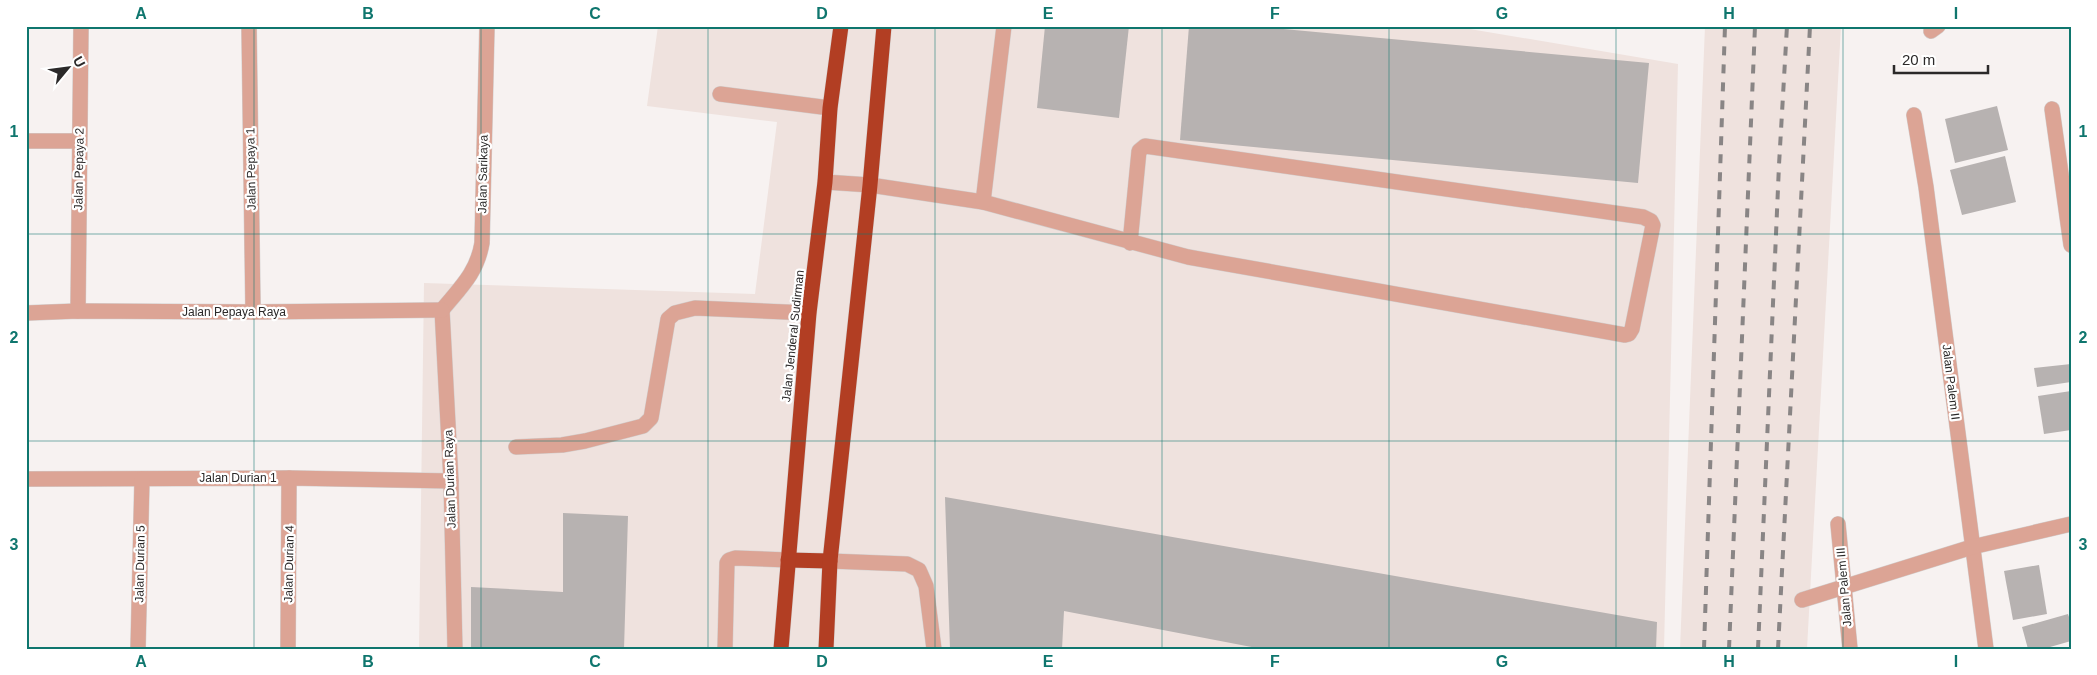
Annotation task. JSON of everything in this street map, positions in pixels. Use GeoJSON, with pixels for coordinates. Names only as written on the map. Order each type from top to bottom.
{"type":"FeatureCollection","features":[{"type":"Feature","properties":{"kind":"highway","name":"Jalan Jenderal Sudirman"},"geometry":{"type":"LineString","coordinates":[[781,649],[809,313],[826,182],[830,108],[841,26]]}},
{"type":"Feature","properties":{"kind":"highway"},"geometry":{"type":"LineString","coordinates":[[826,649],[830,561],[870,186],[884,26]]}},
{"type":"Feature","properties":{"kind":"highway"},"geometry":{"type":"LineString","coordinates":[[788,560],[830,561]]}},
{"type":"Feature","properties":{"kind":"street","name":"Jalan Pepaya 2"},"geometry":{"type":"LineString","coordinates":[[78,311],[81,26]]}},
{"type":"Feature","properties":{"kind":"street","name":"Jalan Pepaya 1"},"geometry":{"type":"LineString","coordinates":[[249,26],[253,312]]}},
{"type":"Feature","properties":{"kind":"street","name":"Jalan Sarikaya"},"geometry":{"type":"LineString","coordinates":[[442,310],[473,271],[479,259],[482,243],[487,26]]}},
{"type":"Feature","properties":{"kind":"street"},"geometry":{"type":"LineString","coordinates":[[983,202],[1004,26]]}},
{"type":"Feature","properties":{"kind":"street"},"geometry":{"type":"LineString","coordinates":[[720,94],[830,108]]}},
{"type":"Feature","properties":{"kind":"street"},"geometry":{"type":"LineString","coordinates":[[2052,109],[2071,245]]}},
{"type":"Feature","properties":{"kind":"street","name":"Jalan Palem II"},"geometry":{"type":"LineString","coordinates":[[1914,115],[1926,187],[1986,649]]}},
{"type":"Feature","properties":{"kind":"street"},"geometry":{"type":"LineString","coordinates":[[26,141],[79,141]]}},
{"type":"Feature","properties":{"kind":"street"},"geometry":{"type":"LineString","coordinates":[[826,182],[870,186],[983,202],[1130,243],[1188,257],[1625,335],[1629,334],[1632,329],[1653,225],[1651,221],[1644,217],[1145,146],[1140,150],[1130,243]]}},
{"type":"Feature","properties":{"kind":"street"},"geometry":{"type":"LineString","coordinates":[[516,447],[577,442],[644,426],[651,418],[668,319],[675,313],[695,308],[809,313]]}},
{"type":"Feature","properties":{"kind":"street","name":"Jalan Pepaya Raya"},"geometry":{"type":"LineString","coordinates":[[26,313],[78,311],[442,310]]}},
{"type":"Feature","properties":{"kind":"street","name":"Jalan Durian Raya"},"geometry":{"type":"LineString","coordinates":[[442,310],[451,481],[455,649]]}},
{"type":"Feature","properties":{"kind":"street","name":"Jalan Durian 1"},"geometry":{"type":"LineString","coordinates":[[26,479],[290,478],[451,481]]}},
{"type":"Feature","properties":{"kind":"street","name":"Jalan Durian 4"},"geometry":{"type":"LineString","coordinates":[[288,649],[290,478]]}},
{"type":"Feature","properties":{"kind":"street","name":"Jalan Durian 5"},"geometry":{"type":"LineString","coordinates":[[138,649],[142,479]]}},
{"type":"Feature","properties":{"kind":"street","name":"Jalan Palem III"},"geometry":{"type":"LineString","coordinates":[[1838,524],[1850,649]]}},
{"type":"Feature","properties":{"kind":"street"},"geometry":{"type":"LineString","coordinates":[[1802,600],[1844,585],[1972,547],[2071,524]]}},
{"type":"Feature","properties":{"kind":"street"},"geometry":{"type":"LineString","coordinates":[[725,649],[727,563],[729,560],[735,558],[788,560]]}},
{"type":"Feature","properties":{"kind":"street"},"geometry":{"type":"LineString","coordinates":[[830,561],[907,564],[919,570],[926,586],[934,649]]}},
{"type":"Feature","properties":{"kind":"shaded area"},"geometry":{"type":"Polygon","coordinates":[[[658,26],[1452,26],[1678,64],[1664,649],[419,649],[424,283],[755,294],[777,122],[647,106],[658,26]]]}},
{"type":"Feature","properties":{"kind":"shaded area"},"geometry":{"type":"Polygon","coordinates":[[[1705,26],[1841,26],[1807,649],[1680,649],[1705,26]]]}},
{"type":"Feature","properties":{"kind":"building"},"geometry":{"type":"Polygon","coordinates":[[[1045,26],[1129,26],[1119,118],[1037,108],[1045,26]]]}},
{"type":"Feature","properties":{"kind":"building"},"geometry":{"type":"Polygon","coordinates":[[[1189,26],[1251,26],[1649,63],[1638,183],[1180,140],[1189,26]]]}},
{"type":"Feature","properties":{"kind":"building"},"geometry":{"type":"Polygon","coordinates":[[[1997,106],[2008,150],[1955,163],[1945,119],[1997,106]]]}},
{"type":"Feature","properties":{"kind":"building"},"geometry":{"type":"Polygon","coordinates":[[[2005,156],[2016,202],[1962,215],[1950,170],[2005,156]]]}},
{"type":"Feature","properties":{"kind":"building"},"geometry":{"type":"Polygon","coordinates":[[[2071,364],[2071,382],[2037,387],[2034,368],[2071,364]]]}},
{"type":"Feature","properties":{"kind":"building"},"geometry":{"type":"Polygon","coordinates":[[[2071,391],[2071,430],[2044,434],[2038,396],[2071,391]]]}},
{"type":"Feature","properties":{"kind":"building"},"geometry":{"type":"Polygon","coordinates":[[[945,497],[1657,622],[1656,649],[1262,649],[1064,611],[1062,649],[950,649],[945,497]]]}},
{"type":"Feature","properties":{"kind":"building"},"geometry":{"type":"Polygon","coordinates":[[[563,513],[628,516],[624,649],[471,649],[471,587],[563,592],[563,513]]]}},
{"type":"Feature","properties":{"kind":"building"},"geometry":{"type":"Polygon","coordinates":[[[2039,565],[2047,614],[2013,620],[2004,571],[2039,565]]]}},
{"type":"Feature","properties":{"kind":"building"},"geometry":{"type":"Polygon","coordinates":[[[2068,614],[2071,623],[2071,641],[2043,649],[2028,649],[2022,627],[2068,614]]]}},
{"type":"Feature","properties":{"kind":"railway"},"geometry":{"type":"LineString","coordinates":[[1704,649],[1725,26]]}},
{"type":"Feature","properties":{"kind":"railway"},"geometry":{"type":"LineString","coordinates":[[1729,649],[1755,26]]}},
{"type":"Feature","properties":{"kind":"railway"},"geometry":{"type":"LineString","coordinates":[[1758,649],[1779,165],[1787,26]]}},
{"type":"Feature","properties":{"kind":"railway"},"geometry":{"type":"LineString","coordinates":[[1778,649],[1810,26]]}}]}
